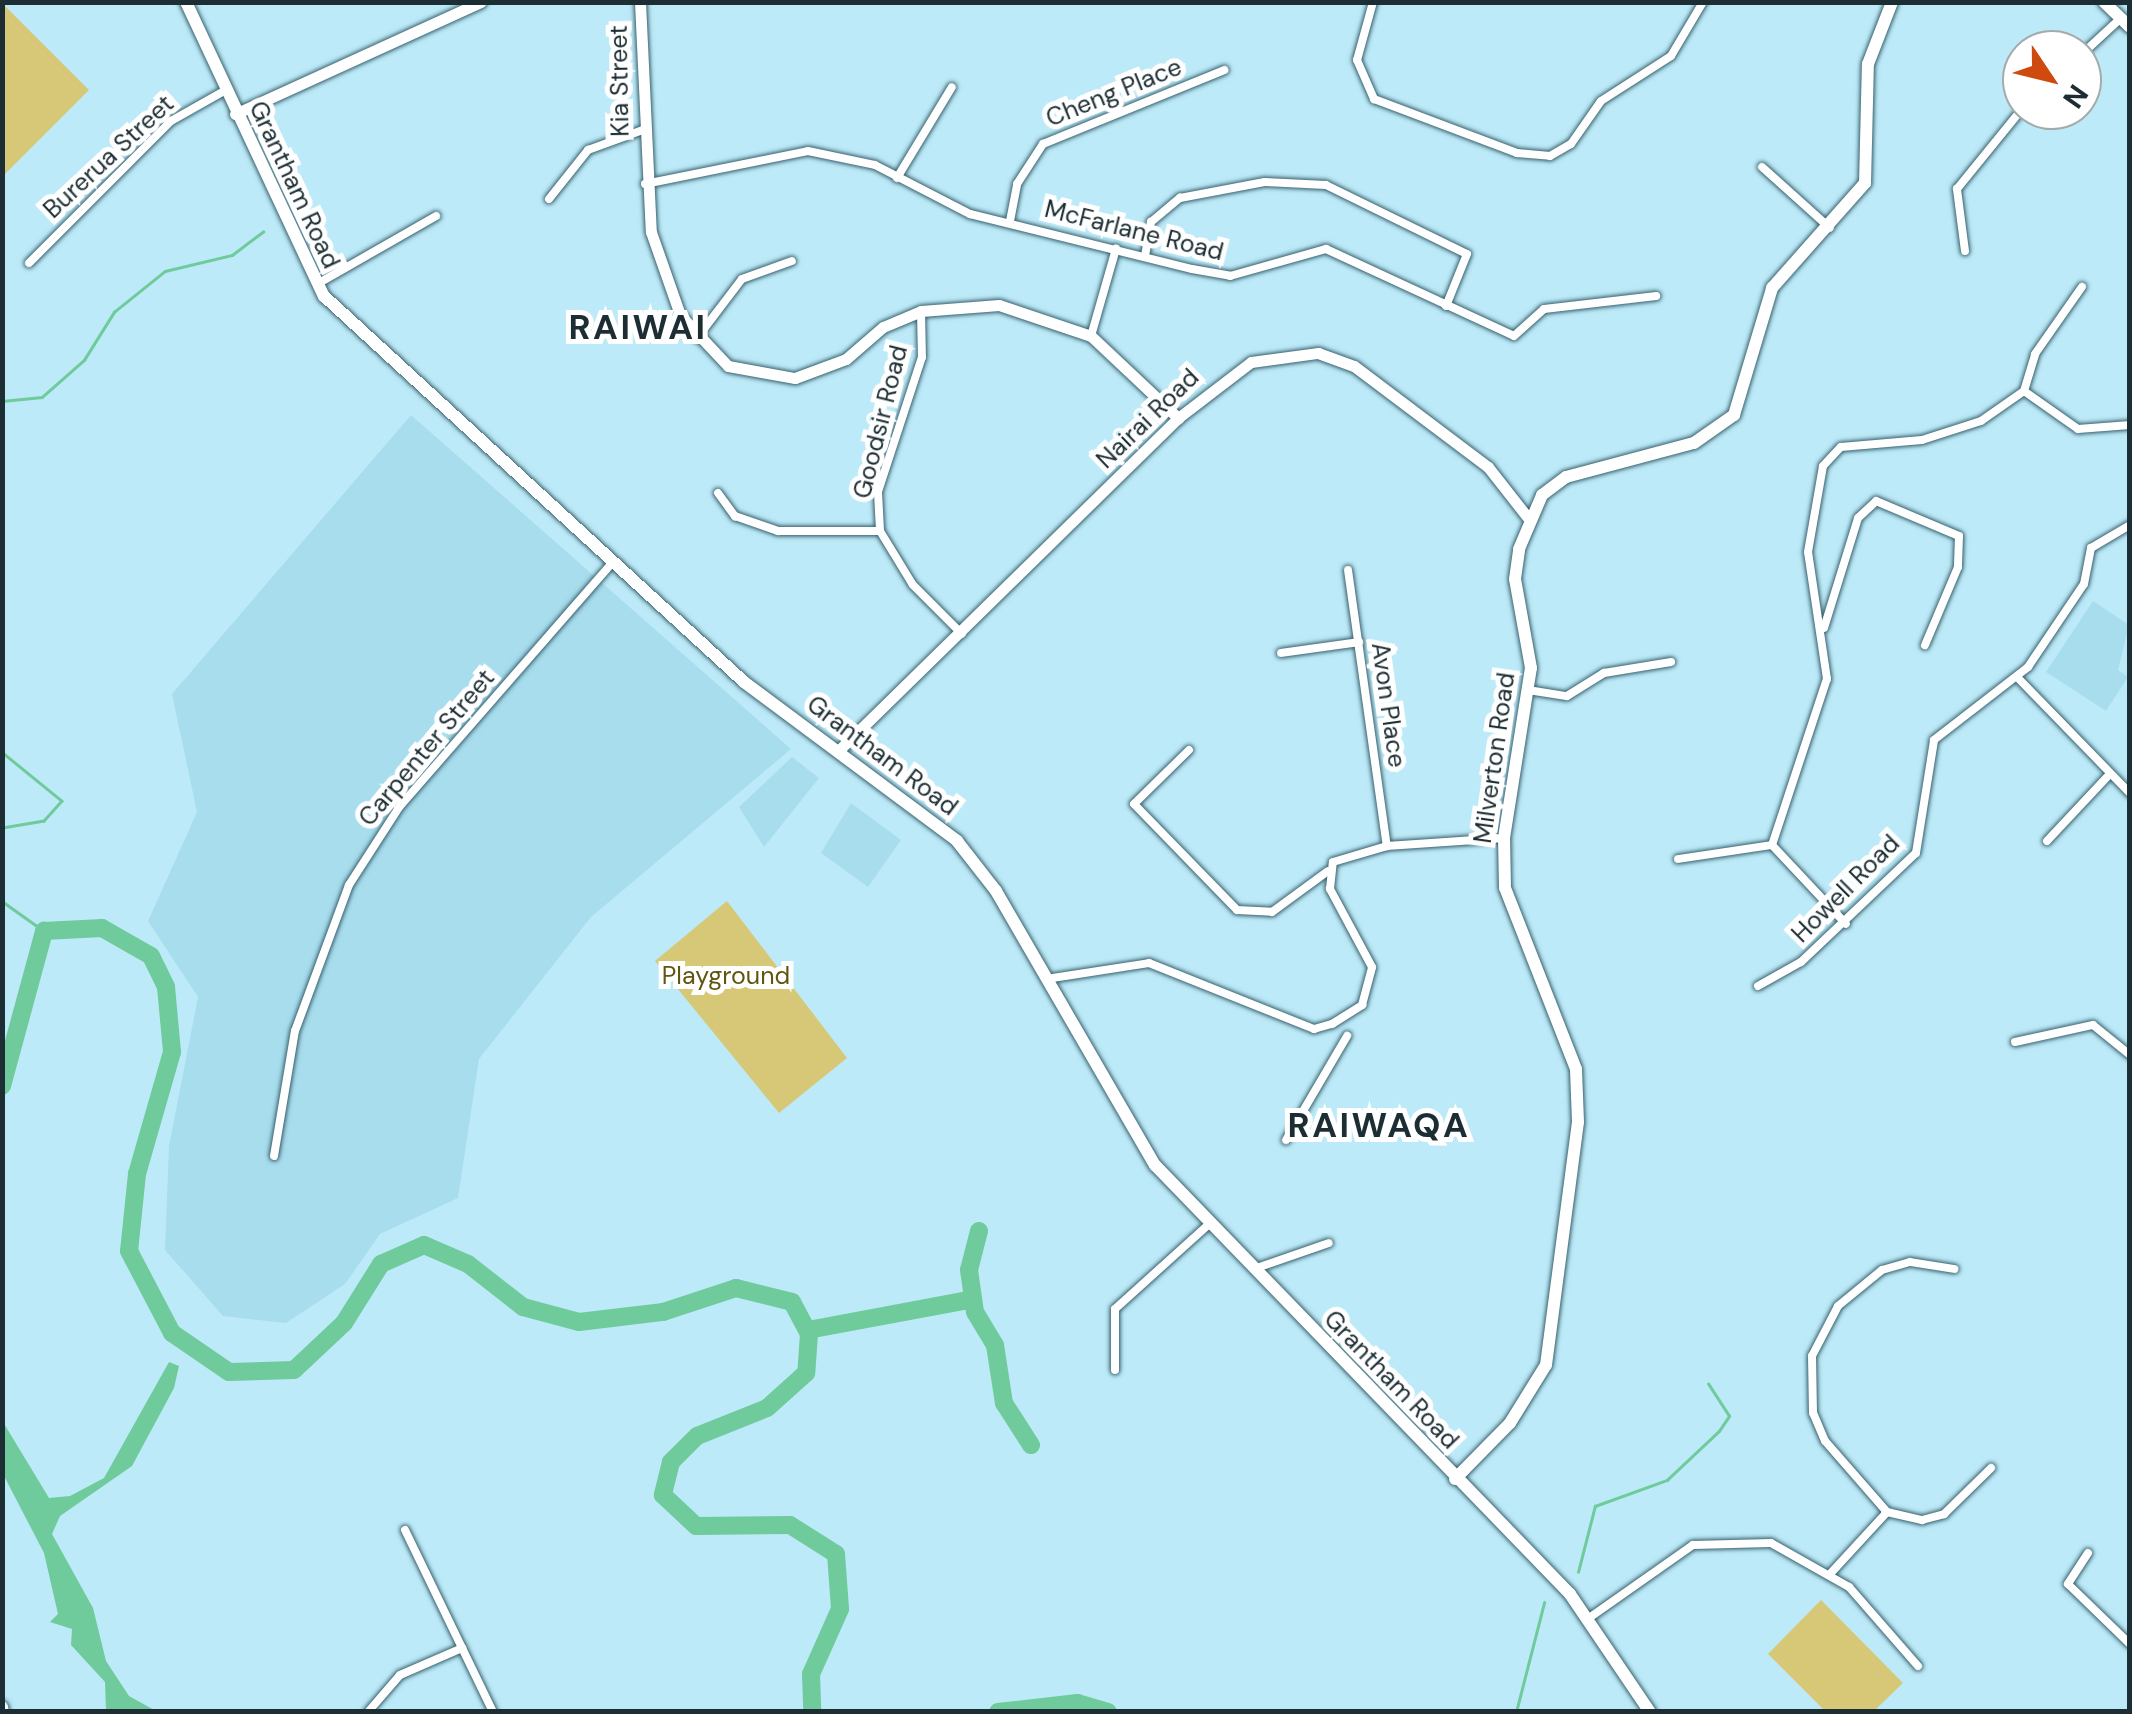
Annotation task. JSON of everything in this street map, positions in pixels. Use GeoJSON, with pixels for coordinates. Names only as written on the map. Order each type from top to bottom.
{"type":"FeatureCollection","features":[{"type":"Feature","properties":{"kind":"main road","name":"Grantham Road"},"geometry":{"type":"LineString","coordinates":[[186,2],[316,285],[612,563],[838,751],[957,840],[1045,980],[1120,1115],[1208,1225],[1589,1618],[1650,1712]]}},
{"type":"Feature","properties":{"kind":"main road"},"geometry":{"type":"LineString","coordinates":[[1528,518],[1566,478],[1694,442],[1734,414],[1772,288],[1830,228],[1865,183],[1868,64],[1892,2]]}},
{"type":"Feature","properties":{"kind":"main road"},"geometry":{"type":"LineString","coordinates":[[2104,2],[2125,23]]}},
{"type":"Feature","properties":{"kind":"main road","name":"Milverton Road"},"geometry":{"type":"LineString","coordinates":[[1455,1478],[1510,1423],[1546,1365],[1578,1122],[1576,1070],[1505,888],[1504,838],[1528,690],[1530,644],[1515,580],[1528,518]]}},
{"type":"Feature","properties":{"kind":"street"},"geometry":{"type":"LineString","coordinates":[[235,114],[481,2]]}},
{"type":"Feature","properties":{"kind":"street","name":"Kia Street"},"geometry":{"type":"LineString","coordinates":[[640,2],[645,184],[658,259],[696,338]]}},
{"type":"Feature","properties":{"kind":"street"},"geometry":{"type":"LineString","coordinates":[[1373,2],[1357,60],[1374,100],[1517,153],[1550,156],[1570,144],[1601,101],[1671,56],[1703,2]]}},
{"type":"Feature","properties":{"kind":"street"},"geometry":{"type":"LineString","coordinates":[[2102,40],[2125,23]]}},
{"type":"Feature","properties":{"kind":"street","name":"Cheng Place"},"geometry":{"type":"LineString","coordinates":[[1010,220],[1016,184],[1043,144],[1224,70]]}},
{"type":"Feature","properties":{"kind":"street"},"geometry":{"type":"LineString","coordinates":[[897,178],[952,87]]}},
{"type":"Feature","properties":{"kind":"street","name":"Burerua Street"},"geometry":{"type":"LineString","coordinates":[[30,263],[180,113],[224,91]]}},
{"type":"Feature","properties":{"kind":"street"},"geometry":{"type":"LineString","coordinates":[[549,200],[588,150],[644,130]]}},
{"type":"Feature","properties":{"kind":"street"},"geometry":{"type":"LineString","coordinates":[[1965,251],[1957,188],[2005,130]]}},
{"type":"Feature","properties":{"kind":"street","name":"McFarlane Road"},"geometry":{"type":"LineString","coordinates":[[645,184],[808,151],[897,178],[944,205],[1230,276],[1326,249],[1514,336],[1544,309],[1656,296]]}},
{"type":"Feature","properties":{"kind":"street"},"geometry":{"type":"LineString","coordinates":[[1762,168],[1830,228]]}},
{"type":"Feature","properties":{"kind":"street"},"geometry":{"type":"LineString","coordinates":[[1145,256],[1151,222],[1180,198],[1265,182],[1326,185],[1467,254],[1446,306]]}},
{"type":"Feature","properties":{"kind":"street"},"geometry":{"type":"LineString","coordinates":[[316,285],[436,216]]}},
{"type":"Feature","properties":{"kind":"street"},"geometry":{"type":"LineString","coordinates":[[1091,336],[1116,249]]}},
{"type":"Feature","properties":{"kind":"street"},"geometry":{"type":"LineString","coordinates":[[792,261],[742,279],[696,338],[728,366],[795,378],[846,359],[883,327],[921,311],[998,304],[1091,336],[1178,418]]}},
{"type":"Feature","properties":{"kind":"street"},"geometry":{"type":"LineString","coordinates":[[1772,845],[1822,711],[1824,628],[1808,552],[1829,454],[1951,434],[2024,391],[2035,354],[2082,287]]}},
{"type":"Feature","properties":{"kind":"street","name":"Goodsir Road"},"geometry":{"type":"LineString","coordinates":[[921,311],[922,357],[878,492],[880,531],[912,585],[962,634]]}},
{"type":"Feature","properties":{"kind":"street","name":"Nairai Road"},"geometry":{"type":"LineString","coordinates":[[838,751],[962,634],[1178,418],[1251,362],[1318,353],[1354,366],[1451,437],[1528,518]]}},
{"type":"Feature","properties":{"kind":"street"},"geometry":{"type":"LineString","coordinates":[[2024,391],[2078,429],[2130,424]]}},
{"type":"Feature","properties":{"kind":"street"},"geometry":{"type":"LineString","coordinates":[[718,493],[734,516],[778,531],[880,531]]}},
{"type":"Feature","properties":{"kind":"street"},"geometry":{"type":"LineString","coordinates":[[1824,628],[1858,518],[1876,501],[1959,536],[1958,567],[1925,645]]}},
{"type":"Feature","properties":{"kind":"street","name":"Howell Road"},"geometry":{"type":"LineString","coordinates":[[1758,986],[1846,924],[1916,853],[1934,740],[2018,678],[2084,584],[2090,548],[2130,525]]}},
{"type":"Feature","properties":{"kind":"street","name":"Carpenter Street"},"geometry":{"type":"LineString","coordinates":[[274,1156],[290,1048],[349,884],[400,806],[612,563]]}},
{"type":"Feature","properties":{"kind":"street","name":"Avon Place"},"geometry":{"type":"LineString","coordinates":[[1348,570],[1387,846]]}},
{"type":"Feature","properties":{"kind":"street"},"geometry":{"type":"LineString","coordinates":[[1281,654],[1359,642]]}},
{"type":"Feature","properties":{"kind":"street"},"geometry":{"type":"LineString","coordinates":[[1528,690],[1566,696],[1604,673],[1671,662]]}},
{"type":"Feature","properties":{"kind":"street"},"geometry":{"type":"LineString","coordinates":[[2018,678],[2107,777],[2130,793]]}},
{"type":"Feature","properties":{"kind":"street"},"geometry":{"type":"LineString","coordinates":[[1189,750],[1134,804],[1237,910],[1272,912],[1345,854],[1387,846],[1504,838]]}},
{"type":"Feature","properties":{"kind":"street"},"geometry":{"type":"LineString","coordinates":[[2047,841],[2107,777]]}},
{"type":"Feature","properties":{"kind":"street"},"geometry":{"type":"LineString","coordinates":[[1678,859],[1772,845]]}},
{"type":"Feature","properties":{"kind":"street"},"geometry":{"type":"LineString","coordinates":[[1772,845],[1846,924]]}},
{"type":"Feature","properties":{"kind":"street"},"geometry":{"type":"LineString","coordinates":[[1045,980],[1149,963],[1314,1029],[1332,1024],[1362,1006],[1372,967],[1328,871]]}},
{"type":"Feature","properties":{"kind":"street"},"geometry":{"type":"LineString","coordinates":[[2015,1042],[2093,1025],[2130,1055]]}},
{"type":"Feature","properties":{"kind":"street"},"geometry":{"type":"LineString","coordinates":[[1286,1140],[1348,1036]]}},
{"type":"Feature","properties":{"kind":"street"},"geometry":{"type":"LineString","coordinates":[[1115,1370],[1115,1309],[1208,1225]]}},
{"type":"Feature","properties":{"kind":"street"},"geometry":{"type":"LineString","coordinates":[[1252,1270],[1329,1243]]}},
{"type":"Feature","properties":{"kind":"street"},"geometry":{"type":"LineString","coordinates":[[1954,1269],[1910,1262],[1882,1270],[1838,1306],[1812,1356],[1813,1413],[1825,1442],[1887,1512],[1922,1520],[1944,1514],[1991,1468]]}},
{"type":"Feature","properties":{"kind":"street"},"geometry":{"type":"LineString","coordinates":[[1830,1574],[1887,1512]]}},
{"type":"Feature","properties":{"kind":"street"},"geometry":{"type":"LineString","coordinates":[[405,1530],[493,1712]]}},
{"type":"Feature","properties":{"kind":"street"},"geometry":{"type":"LineString","coordinates":[[1589,1618],[1693,1545],[1771,1543],[1830,1574],[1918,1666]]}},
{"type":"Feature","properties":{"kind":"street"},"geometry":{"type":"LineString","coordinates":[[2088,1553],[2068,1584],[2130,1644]]}},
{"type":"Feature","properties":{"kind":"street"},"geometry":{"type":"LineString","coordinates":[[368,1712],[400,1675],[462,1648]]}},
{"type":"Feature","properties":{"kind":"shaded area"},"geometry":{"type":"Polygon","coordinates":[[[411,415],[791,749],[591,917],[479,1059],[458,1198],[380,1234],[345,1284],[286,1323],[223,1316],[165,1250],[169,1146],[198,997],[148,921],[197,812],[172,694],[411,415]]]}},
{"type":"Feature","properties":{"kind":"shaded area"},"geometry":{"type":"Polygon","coordinates":[[[2093,601],[2129,625],[2118,670],[2128,677],[2106,711],[2046,672],[2093,601]]]}},
{"type":"Feature","properties":{"kind":"shaded area"},"geometry":{"type":"Polygon","coordinates":[[[792,757],[819,778],[764,847],[739,807],[792,757]]]}},
{"type":"Feature","properties":{"kind":"shaded area"},"geometry":{"type":"Polygon","coordinates":[[[851,803],[901,840],[868,887],[821,853],[851,803]]]}},
{"type":"Feature","properties":{"kind":"shaded area"},"geometry":{"type":"Polygon","coordinates":[[[169,1362],[179,1366],[174,1388],[132,1466],[60,1516],[52,1534],[93,1608],[106,1661],[129,1696],[156,1711],[106,1711],[105,1682],[71,1645],[72,1629],[50,1622],[58,1614],[44,1553],[3,1474],[3,1422],[49,1498],[70,1496],[104,1478],[169,1362]]]}},
{"type":"Feature","properties":{"kind":"green space"},"geometry":{"type":"Polygon","coordinates":[[[2,3],[89,90],[3,176],[2,176],[2,3]]]}},
{"type":"Feature","properties":{"kind":"green space","name":"Playground"},"geometry":{"type":"Polygon","coordinates":[[[727,901],[847,1058],[779,1113],[655,961],[727,901]]]}},
{"type":"Feature","properties":{"kind":"green space"},"geometry":{"type":"Polygon","coordinates":[[[1821,1600],[1903,1683],[1874,1711],[1825,1711],[1768,1654],[1821,1600]]]}},
{"type":"Feature","properties":{"kind":"waterway"},"geometry":{"type":"LineString","coordinates":[[2,401],[42,397],[84,360],[114,312],[165,271],[232,255],[263,232]]}},
{"type":"Feature","properties":{"kind":"waterway"},"geometry":{"type":"LineString","coordinates":[[2,752],[62,801],[44,821],[2,828]]}},
{"type":"Feature","properties":{"kind":"waterway"},"geometry":{"type":"LineString","coordinates":[[2,901],[44,931]]}},
{"type":"Feature","properties":{"kind":"waterway"},"geometry":{"type":"LineString","coordinates":[[2,1086],[44,931],[102,928],[151,956],[166,987],[172,1052],[137,1174],[129,1251],[172,1333],[229,1372],[294,1370],[344,1323],[381,1264],[424,1245],[468,1264],[523,1307],[579,1322],[663,1312],[736,1288],[792,1302],[809,1334],[806,1373],[767,1408],[697,1436],[671,1462],[663,1495],[696,1526],[790,1525],[836,1554],[840,1609],[811,1674],[812,1712]]}},
{"type":"Feature","properties":{"kind":"waterway"},"geometry":{"type":"LineString","coordinates":[[979,1231],[969,1270],[975,1312],[995,1345],[1004,1403],[1031,1445]]}},
{"type":"Feature","properties":{"kind":"waterway"},"geometry":{"type":"LineString","coordinates":[[808,1330],[973,1299]]}},
{"type":"Feature","properties":{"kind":"waterway"},"geometry":{"type":"LineString","coordinates":[[1578,1572],[1595,1506],[1667,1480],[1719,1431],[1729,1416],[1708,1384]]}},
{"type":"Feature","properties":{"kind":"waterway"},"geometry":{"type":"LineString","coordinates":[[1516,1712],[1544,1603]]}},
{"type":"Feature","properties":{"kind":"waterway"},"geometry":{"type":"LineString","coordinates":[[998,1712],[1077,1703],[1108,1712]]}},
{"type":"Feature","properties":{"kind":"district","name":"RAIWAI"},"geometry":{"type":"Point","coordinates":[638,327]}},
{"type":"Feature","properties":{"kind":"district","name":"RAIWAQA"},"geometry":{"type":"Point","coordinates":[1379,1125]}}]}
